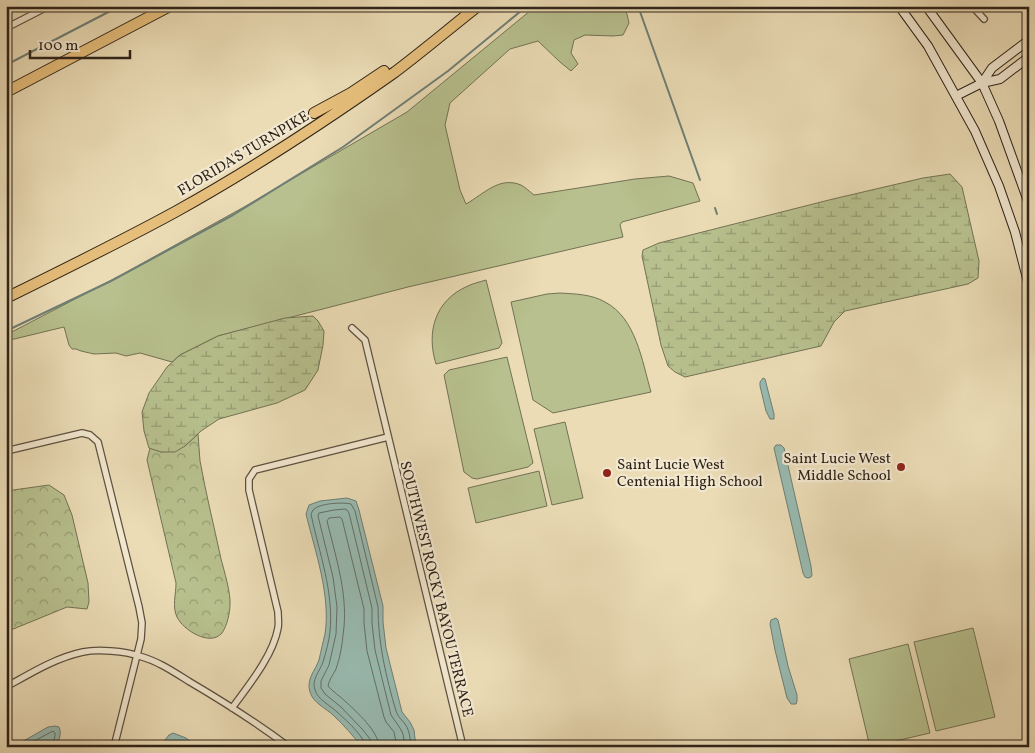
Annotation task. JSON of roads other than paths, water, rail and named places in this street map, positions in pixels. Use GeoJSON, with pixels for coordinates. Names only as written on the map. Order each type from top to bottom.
{"type":"FeatureCollection","features":[{"type":"Feature","properties":{"kind":"highway"},"geometry":{"type":"LineString","coordinates":[[6,92],[170,6]]}},
{"type":"Feature","properties":{"kind":"highway","name":"FLORIDA'S TURNPIKE"},"geometry":{"type":"LineString","coordinates":[[6,298],[176,212],[238,175],[315,127],[396,71],[478,6]]}},
{"type":"Feature","properties":{"kind":"highway"},"geometry":{"type":"LineString","coordinates":[[314,113],[422,50]]}},
{"type":"Feature","properties":{"kind":"main road"},"geometry":{"type":"LineString","coordinates":[[899,6],[928,46],[975,131],[999,186],[1015,232],[1029,286]]}},
{"type":"Feature","properties":{"kind":"main road"},"geometry":{"type":"LineString","coordinates":[[926,6],[982,83],[999,121],[1029,204]]}},
{"type":"Feature","properties":{"kind":"main road"},"geometry":{"type":"LineString","coordinates":[[982,83],[992,68],[1029,40]]}},
{"type":"Feature","properties":{"kind":"main road"},"geometry":{"type":"LineString","coordinates":[[956,96],[982,83],[1000,79],[1029,57]]}},
{"type":"Feature","properties":{"kind":"street"},"geometry":{"type":"LineString","coordinates":[[6,28],[49,6]]}},
{"type":"Feature","properties":{"kind":"street"},"geometry":{"type":"LineString","coordinates":[[972,6],[984,19]]}},
{"type":"Feature","properties":{"kind":"street","name":"SOUTHWEST ROCKY BAYOU TERRACE"},"geometry":{"type":"LineString","coordinates":[[352,328],[365,340],[462,747]]}},
{"type":"Feature","properties":{"kind":"street"},"geometry":{"type":"LineString","coordinates":[[6,451],[82,433],[90,435],[98,442],[142,622],[141,639],[114,747]]}},
{"type":"Feature","properties":{"kind":"street"},"geometry":{"type":"LineString","coordinates":[[232,708],[258,672],[273,643],[278,628],[278,612],[248,490],[249,479],[255,470],[388,437]]}},
{"type":"Feature","properties":{"kind":"street"},"geometry":{"type":"LineString","coordinates":[[6,686],[44,666],[84,652],[101,651],[137,655],[156,662],[232,708],[289,747]]}},
{"type":"Feature","properties":{"kind":"water"},"geometry":{"type":"Polygon","coordinates":[[[763,378],[765,379],[774,419],[770,419],[766,411],[760,386],[763,378]]]}},
{"type":"Feature","properties":{"kind":"water"},"geometry":{"type":"Polygon","coordinates":[[[776,445],[781,445],[784,448],[811,566],[812,575],[808,578],[803,573],[774,448],[776,445]]]}},
{"type":"Feature","properties":{"kind":"water"},"geometry":{"type":"Polygon","coordinates":[[[347,498],[356,501],[359,510],[383,606],[386,648],[402,712],[414,730],[416,747],[362,747],[338,719],[314,699],[310,692],[310,679],[319,660],[325,634],[326,604],[321,574],[306,514],[309,505],[320,501],[347,498]]]}},
{"type":"Feature","properties":{"kind":"water"},"geometry":{"type":"Polygon","coordinates":[[[776,618],[797,695],[796,704],[791,704],[787,698],[775,650],[770,624],[771,620],[776,618]]]}},
{"type":"Feature","properties":{"kind":"water"},"geometry":{"type":"Polygon","coordinates":[[[48,727],[59,727],[60,732],[56,747],[13,747],[48,727]]]}},
{"type":"Feature","properties":{"kind":"water"},"geometry":{"type":"Polygon","coordinates":[[[173,733],[186,738],[197,747],[165,747],[165,740],[173,733]]]}},
{"type":"Feature","properties":{"kind":"waterway"},"geometry":{"type":"LineString","coordinates":[[6,65],[120,6]]}},
{"type":"Feature","properties":{"kind":"waterway"},"geometry":{"type":"LineString","coordinates":[[6,331],[111,281],[233,215],[343,147],[448,71],[527,6]]}},
{"type":"Feature","properties":{"kind":"waterway"},"geometry":{"type":"LineString","coordinates":[[638,6],[700,180]]}},
{"type":"Feature","properties":{"kind":"waterway"},"geometry":{"type":"LineString","coordinates":[[715,208],[717,214]]}},
{"type":"Feature","properties":{"kind":"place","name":"Saint Lucie West Middle School"},"geometry":{"type":"Point","coordinates":[901,467]}},
{"type":"Feature","properties":{"kind":"place","name":"Saint Lucie West Centenial High School"},"geometry":{"type":"Point","coordinates":[607,473]}}]}
